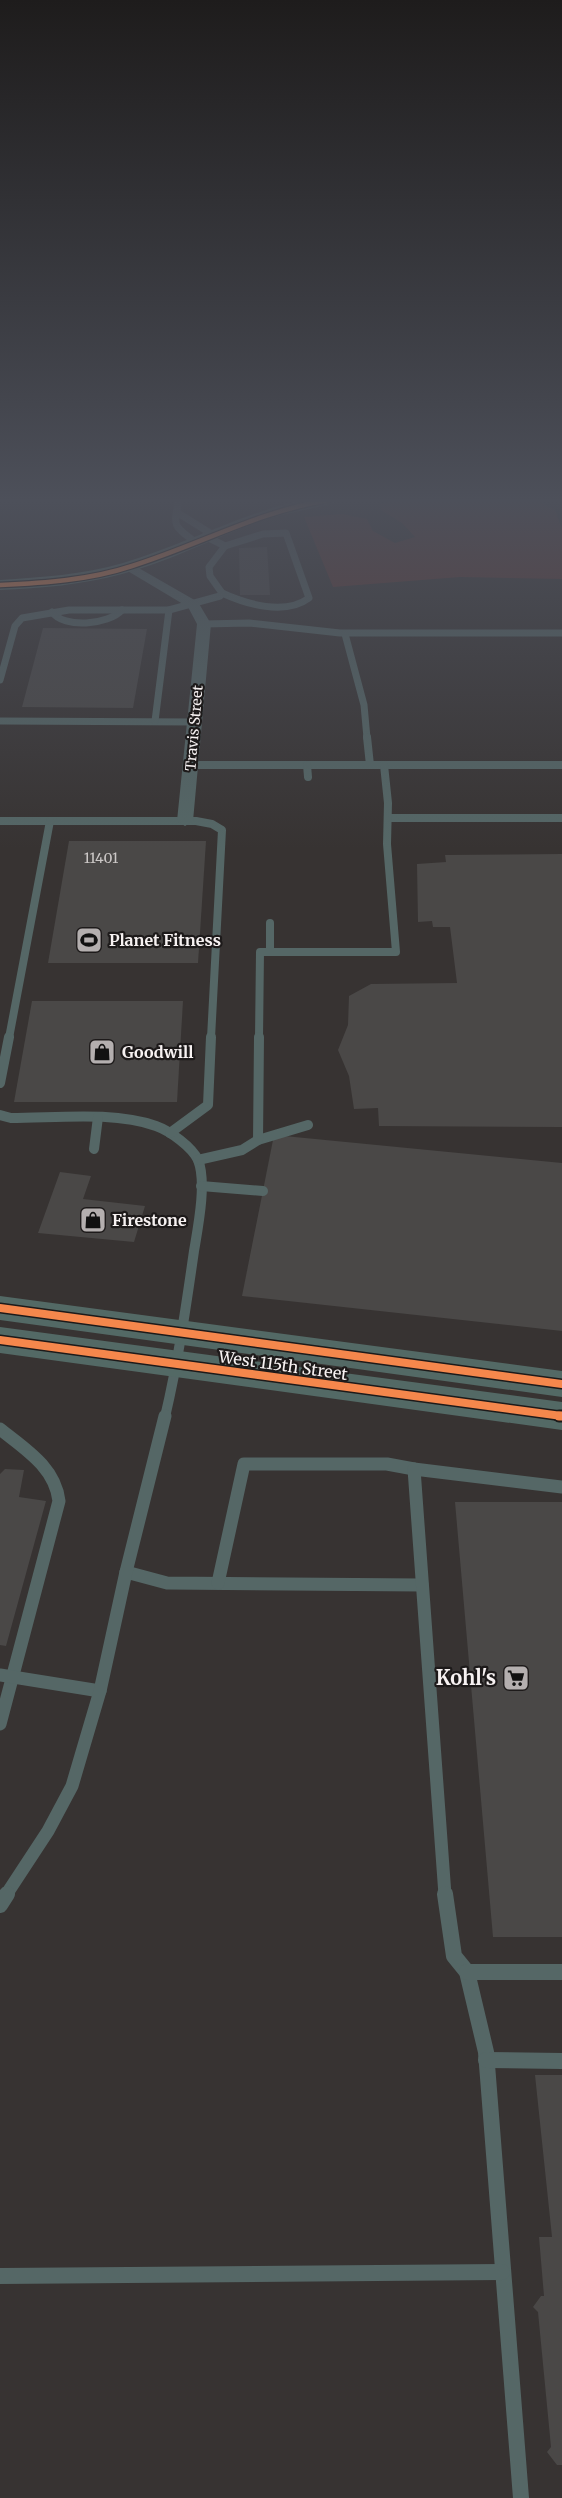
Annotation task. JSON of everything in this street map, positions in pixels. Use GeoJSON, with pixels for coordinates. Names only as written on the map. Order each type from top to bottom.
{"type":"FeatureCollection","features":[{"type":"Feature","properties":{"kind":"street"},"geometry":{"type":"LineString","coordinates":[[200,617],[204,624]]}},
{"type":"Feature","properties":{"kind":"street","name":"Travis Street"},"geometry":{"type":"LineString","coordinates":[[185,821],[204,624]]}},
{"type":"Feature","properties":{"kind":"street","name":"West 115th Street"},"geometry":{"type":"LineString","coordinates":[[0,1308],[562,1384]]}},
{"type":"Feature","properties":{"kind":"street","name":"West 115th Street"},"geometry":{"type":"LineString","coordinates":[[0,1340],[562,1416]]}},
{"type":"Feature","properties":{"kind":"lane"},"geometry":{"type":"LineString","coordinates":[[0,680],[16,623],[27,617]]}},
{"type":"Feature","properties":{"kind":"lane"},"geometry":{"type":"LineString","coordinates":[[55,617],[64,621],[105,622],[115,620],[117,617]]}},
{"type":"Feature","properties":{"kind":"lane"},"geometry":{"type":"LineString","coordinates":[[155,721],[168,617]]}},
{"type":"Feature","properties":{"kind":"lane"},"geometry":{"type":"LineString","coordinates":[[204,624],[249,623],[345,634],[560,635]]}},
{"type":"Feature","properties":{"kind":"lane"},"geometry":{"type":"LineString","coordinates":[[345,634],[364,705],[370,765]]}},
{"type":"Feature","properties":{"kind":"lane"},"geometry":{"type":"LineString","coordinates":[[0,721],[195,722]]}},
{"type":"Feature","properties":{"kind":"lane"},"geometry":{"type":"LineString","coordinates":[[190,765],[562,765]]}},
{"type":"Feature","properties":{"kind":"lane"},"geometry":{"type":"LineString","coordinates":[[307,765],[308,777]]}},
{"type":"Feature","properties":{"kind":"lane"},"geometry":{"type":"LineString","coordinates":[[258,1140],[260,952],[396,952],[387,844],[388,818],[384,765]]}},
{"type":"Feature","properties":{"kind":"lane"},"geometry":{"type":"LineString","coordinates":[[388,818],[562,818]]}},
{"type":"Feature","properties":{"kind":"lane"},"geometry":{"type":"LineString","coordinates":[[0,821],[185,821],[218,826],[224,835],[208,1105],[170,1133]]}},
{"type":"Feature","properties":{"kind":"lane"},"geometry":{"type":"LineString","coordinates":[[0,1083],[50,821]]}},
{"type":"Feature","properties":{"kind":"lane"},"geometry":{"type":"LineString","coordinates":[[270,923],[270,952]]}},
{"type":"Feature","properties":{"kind":"lane"},"geometry":{"type":"LineString","coordinates":[[0,1115],[11,1118],[98,1117],[139,1120],[170,1133],[190,1150],[198,1160],[201,1186],[199,1217],[178,1364],[126,1572],[100,1691],[72,1786],[48,1831],[0,1905]]}},
{"type":"Feature","properties":{"kind":"lane"},"geometry":{"type":"LineString","coordinates":[[94,1149],[98,1117]]}},
{"type":"Feature","properties":{"kind":"lane"},"geometry":{"type":"LineString","coordinates":[[198,1160],[242,1150],[275,1132],[308,1125]]}},
{"type":"Feature","properties":{"kind":"lane"},"geometry":{"type":"LineString","coordinates":[[201,1186],[263,1191]]}},
{"type":"Feature","properties":{"kind":"lane"},"geometry":{"type":"LineString","coordinates":[[0,1429],[50,1472],[59,1490],[59,1501],[7,1676],[0,1724]]}},
{"type":"Feature","properties":{"kind":"lane"},"geometry":{"type":"LineString","coordinates":[[218,1583],[244,1464],[387,1464],[539,1486],[562,1487]]}},
{"type":"Feature","properties":{"kind":"lane"},"geometry":{"type":"LineString","coordinates":[[414,1468],[442,1873],[454,1956],[467,1972],[486,2060],[520,2498]]}},
{"type":"Feature","properties":{"kind":"lane"},"geometry":{"type":"LineString","coordinates":[[126,1572],[167,1583],[422,1585]]}},
{"type":"Feature","properties":{"kind":"lane"},"geometry":{"type":"LineString","coordinates":[[7,1676],[100,1691]]}},
{"type":"Feature","properties":{"kind":"lane"},"geometry":{"type":"LineString","coordinates":[[467,1972],[562,1971]]}},
{"type":"Feature","properties":{"kind":"lane"},"geometry":{"type":"LineString","coordinates":[[486,2060],[562,2061]]}},
{"type":"Feature","properties":{"kind":"lane"},"geometry":{"type":"LineString","coordinates":[[0,2276],[502,2272]]}},
{"type":"Feature","properties":{"kind":"building"},"geometry":{"type":"Polygon","coordinates":[[[43,628],[147,629],[133,708],[22,707],[43,628]]]}},
{"type":"Feature","properties":{"kind":"building"},"geometry":{"type":"Polygon","coordinates":[[[69,841],[206,841],[198,963],[48,963],[69,841]]]}},
{"type":"Feature","properties":{"kind":"building"},"geometry":{"type":"Polygon","coordinates":[[[562,854],[562,1127],[379,1126],[378,1108],[354,1109],[349,1076],[338,1050],[348,1025],[349,996],[371,984],[457,983],[450,927],[433,927],[432,921],[418,922],[417,864],[446,862],[445,855],[562,854]]]}},
{"type":"Feature","properties":{"kind":"building","name":"Goodwill"},"geometry":{"type":"Polygon","coordinates":[[[32,1001],[183,1001],[177,1102],[14,1102],[32,1001]]]}},
{"type":"Feature","properties":{"kind":"building"},"geometry":{"type":"Polygon","coordinates":[[[274,1135],[562,1163],[562,1331],[242,1296],[274,1135]]]}},
{"type":"Feature","properties":{"kind":"building"},"geometry":{"type":"Polygon","coordinates":[[[60,1172],[91,1176],[83,1199],[145,1206],[134,1242],[38,1233],[60,1172]]]}},
{"type":"Feature","properties":{"kind":"building"},"geometry":{"type":"Polygon","coordinates":[[[5,1469],[24,1470],[19,1497],[46,1501],[6,1646],[0,1645],[0,1474],[5,1469]]]}},
{"type":"Feature","properties":{"kind":"building","name":"Kohl's"},"geometry":{"type":"Polygon","coordinates":[[[455,1502],[562,1502],[562,1937],[493,1937],[455,1502]]]}},
{"type":"Feature","properties":{"kind":"building"},"geometry":{"type":"Polygon","coordinates":[[[535,2075],[562,2075],[562,2465],[557,2465],[547,2452],[551,2447],[538,2312],[533,2307],[541,2296],[544,2296],[539,2237],[552,2237],[535,2075]]]}},
{"type":"Feature","properties":{"kind":"cycle path"},"geometry":{"type":"LineString","coordinates":[[0,1308],[562,1384]]}},
{"type":"Feature","properties":{"kind":"cycle path"},"geometry":{"type":"LineString","coordinates":[[0,1340],[562,1416]]}},
{"type":"Feature","properties":{"kind":"place","name":"Planet Fitness"},"geometry":{"type":"Point","coordinates":[89,940]}},
{"type":"Feature","properties":{"kind":"place","name":"Goodwill"},"geometry":{"type":"Point","coordinates":[102,1052]}},
{"type":"Feature","properties":{"kind":"place","name":"Firestone"},"geometry":{"type":"Point","coordinates":[93,1220]}},
{"type":"Feature","properties":{"kind":"place","name":"Kohl's"},"geometry":{"type":"Point","coordinates":[516,1678]}}]}
